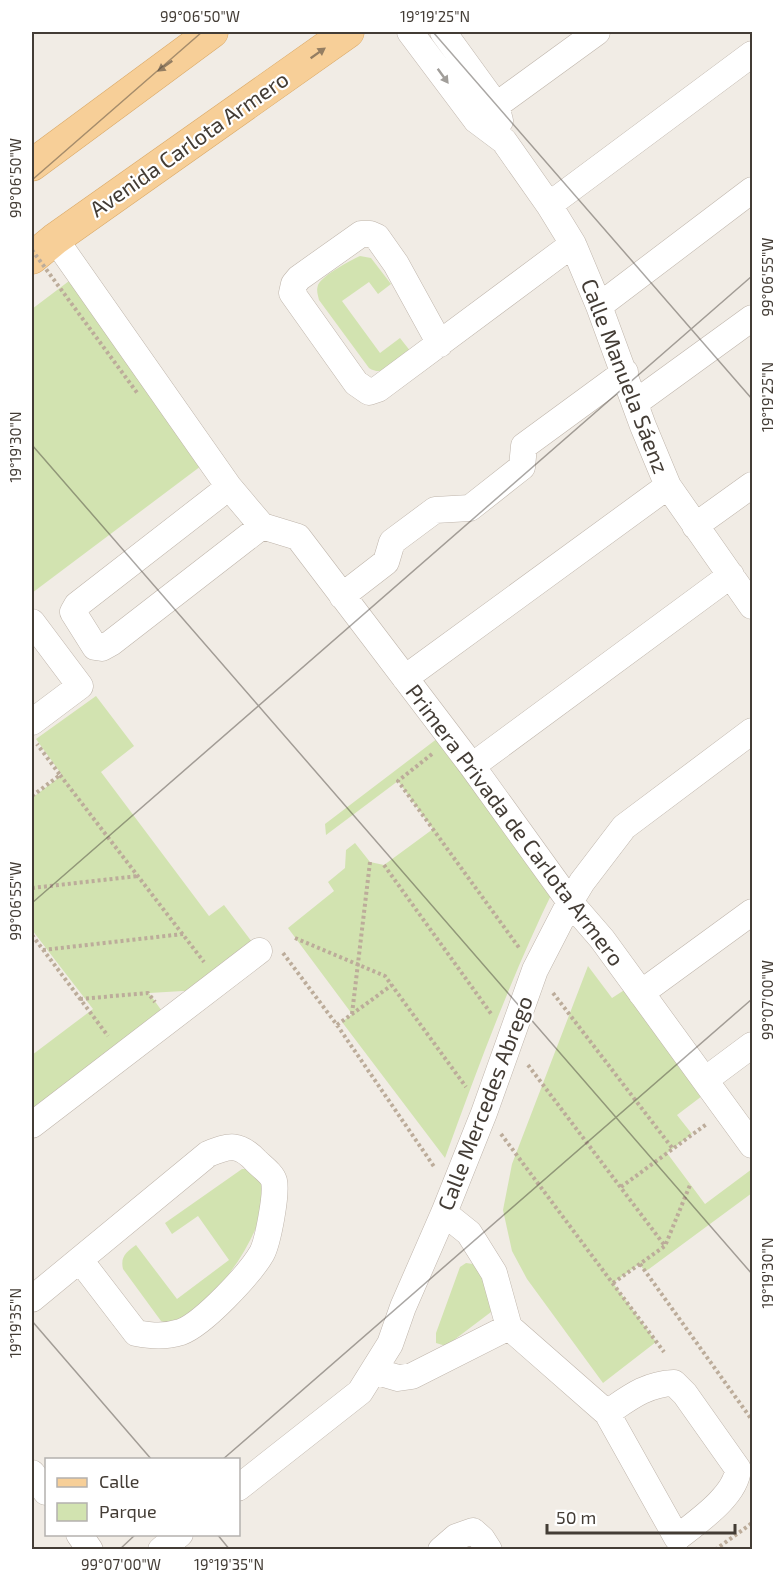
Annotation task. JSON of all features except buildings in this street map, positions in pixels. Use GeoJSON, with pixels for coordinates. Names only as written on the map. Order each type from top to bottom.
{"type":"FeatureCollection","features":[{"type":"Feature","properties":{"kind":"main road"},"geometry":{"type":"LineString","coordinates":[[32,165],[212,32]]}},
{"type":"Feature","properties":{"kind":"main road","name":"Avenida Carlota Armero"},"geometry":{"type":"LineString","coordinates":[[39,249],[348,32]]}},
{"type":"Feature","properties":{"kind":"street","name":"Calle Manuela Sáenz"},"geometry":{"type":"LineString","coordinates":[[410,32],[476,120],[504,141],[573,244],[668,486],[694,526],[753,606]]}},
{"type":"Feature","properties":{"kind":"street","name":"Calle Manuela Sáenz"},"geometry":{"type":"LineString","coordinates":[[443,32],[496,105],[504,141]]}},
{"type":"Feature","properties":{"kind":"street"},"geometry":{"type":"LineString","coordinates":[[476,120],[597,32]]}},
{"type":"Feature","properties":{"kind":"street"},"geometry":{"type":"LineString","coordinates":[[549,205],[753,54]]}},
{"type":"Feature","properties":{"kind":"street"},"geometry":{"type":"LineString","coordinates":[[599,306],[753,190]]}},
{"type":"Feature","properties":{"kind":"street"},"geometry":{"type":"LineString","coordinates":[[440,344],[396,264],[377,237],[370,234],[361,234],[299,278],[294,284],[292,293],[356,383],[369,392],[378,389],[440,344],[573,244]]}},
{"type":"Feature","properties":{"kind":"street"},"geometry":{"type":"LineString","coordinates":[[39,249],[262,526],[111,643],[102,648],[95,647],[73,612],[77,605],[229,487]]}},
{"type":"Feature","properties":{"kind":"street"},"geometry":{"type":"LineString","coordinates":[[635,403],[753,318]]}},
{"type":"Feature","properties":{"kind":"street"},"geometry":{"type":"LineString","coordinates":[[342,596],[386,562],[392,542],[435,510],[470,508],[522,467],[524,446],[625,372]]}},
{"type":"Feature","properties":{"kind":"street"},"geometry":{"type":"LineString","coordinates":[[694,526],[753,485]]}},
{"type":"Feature","properties":{"kind":"street"},"geometry":{"type":"LineString","coordinates":[[405,678],[668,486]]}},
{"type":"Feature","properties":{"kind":"street","name":"Primera Privada de Carlota Armero"},"geometry":{"type":"LineString","coordinates":[[262,526],[298,537],[452,739],[570,902],[602,939],[753,1145]]}},
{"type":"Feature","properties":{"kind":"street"},"geometry":{"type":"LineString","coordinates":[[472,766],[731,575]]}},
{"type":"Feature","properties":{"kind":"street"},"geometry":{"type":"LineString","coordinates":[[32,622],[80,686],[32,730]]}},
{"type":"Feature","properties":{"kind":"street","name":"Calle Mercedes Abrego"},"geometry":{"type":"LineString","coordinates":[[240,1486],[360,1392],[390,1344],[403,1307],[484,1113],[535,970],[570,902],[601,856],[624,827],[753,731]]}},
{"type":"Feature","properties":{"kind":"street"},"geometry":{"type":"LineString","coordinates":[[641,993],[753,912]]}},
{"type":"Feature","properties":{"kind":"street"},"geometry":{"type":"LineString","coordinates":[[32,1125],[219,981],[271,952]]}},
{"type":"Feature","properties":{"kind":"street"},"geometry":{"type":"LineString","coordinates":[[705,1080],[753,1046]]}},
{"type":"Feature","properties":{"kind":"street"},"geometry":{"type":"LineString","coordinates":[[32,1299],[208,1154],[227,1146],[246,1150],[273,1179],[276,1194],[263,1250],[250,1271],[231,1291],[210,1312],[183,1331],[157,1337],[136,1333],[80,1260]]}},
{"type":"Feature","properties":{"kind":"street"},"geometry":{"type":"LineString","coordinates":[[448,1203],[470,1233],[494,1274],[509,1327],[607,1413],[677,1538],[714,1508],[737,1480],[738,1469],[685,1394],[674,1383],[657,1384],[633,1395],[607,1413]]}},
{"type":"Feature","properties":{"kind":"street"},"geometry":{"type":"LineString","coordinates":[[374,1371],[398,1378],[412,1376],[509,1327]]}},
{"type":"Feature","properties":{"kind":"street"},"geometry":{"type":"LineString","coordinates":[[32,1473],[45,1491]]}},
{"type":"Feature","properties":{"kind":"street"},"geometry":{"type":"LineString","coordinates":[[441,1550],[456,1537],[473,1531],[489,1550]]}},
{"type":"Feature","properties":{"kind":"street"},"geometry":{"type":"LineString","coordinates":[[80,1536],[90,1550]]}},
{"type":"Feature","properties":{"kind":"street"},"geometry":{"type":"LineString","coordinates":[[161,1550],[178,1536]]}},
{"type":"Feature","properties":{"kind":"path"},"geometry":{"type":"LineString","coordinates":[[39,249],[138,394]]}},
{"type":"Feature","properties":{"kind":"path"},"geometry":{"type":"LineString","coordinates":[[32,730],[60,775],[219,981]]}},
{"type":"Feature","properties":{"kind":"path"},"geometry":{"type":"LineString","coordinates":[[452,739],[398,781],[535,970],[673,1149]]}},
{"type":"Feature","properties":{"kind":"path"},"geometry":{"type":"LineString","coordinates":[[32,796],[60,775]]}},
{"type":"Feature","properties":{"kind":"path"},"geometry":{"type":"LineString","coordinates":[[352,1014],[370,862]]}},
{"type":"Feature","properties":{"kind":"path"},"geometry":{"type":"LineString","coordinates":[[384,865],[511,1042],[665,1246]]}},
{"type":"Feature","properties":{"kind":"path"},"geometry":{"type":"LineString","coordinates":[[32,888],[139,876]]}},
{"type":"Feature","properties":{"kind":"path"},"geometry":{"type":"LineString","coordinates":[[43,950],[183,934]]}},
{"type":"Feature","properties":{"kind":"path"},"geometry":{"type":"LineString","coordinates":[[32,935],[123,1056]]}},
{"type":"Feature","properties":{"kind":"path"},"geometry":{"type":"LineString","coordinates":[[295,938],[386,976],[484,1113],[663,1353]]}},
{"type":"Feature","properties":{"kind":"path"},"geometry":{"type":"LineString","coordinates":[[271,952],[337,1025],[448,1203]]}},
{"type":"Feature","properties":{"kind":"path"},"geometry":{"type":"LineString","coordinates":[[337,1025],[392,985]]}},
{"type":"Feature","properties":{"kind":"path"},"geometry":{"type":"LineString","coordinates":[[80,999],[148,993],[169,1020]]}},
{"type":"Feature","properties":{"kind":"path"},"geometry":{"type":"LineString","coordinates":[[621,1187],[726,1109]]}},
{"type":"Feature","properties":{"kind":"path"},"geometry":{"type":"LineString","coordinates":[[613,1283],[665,1246],[690,1185]]}},
{"type":"Feature","properties":{"kind":"path"},"geometry":{"type":"LineString","coordinates":[[640,1264],[753,1420]]}},
{"type":"Feature","properties":{"kind":"path"},"geometry":{"type":"LineString","coordinates":[[716,1550],[753,1523]]}},
{"type":"Feature","properties":{"kind":"green space"},"geometry":{"type":"Polygon","coordinates":[[[360,256],[371,258],[391,284],[378,294],[369,282],[342,301],[380,353],[400,338],[411,352],[386,370],[375,371],[369,368],[319,300],[317,293],[318,285],[325,277],[360,256]]]}},
{"type":"Feature","properties":{"kind":"green space"},"geometry":{"type":"Polygon","coordinates":[[[73,278],[209,460],[32,593],[32,309],[73,278]]]}},
{"type":"Feature","properties":{"kind":"green space"},"geometry":{"type":"Polygon","coordinates":[[[96,696],[134,746],[101,772],[209,916],[224,905],[255,946],[200,990],[149,993],[164,1014],[32,1115],[32,1055],[93,1009],[32,930],[32,798],[62,775],[36,739],[96,696]]]}},
{"type":"Feature","properties":{"kind":"green space"},"geometry":{"type":"Polygon","coordinates":[[[438,738],[554,889],[509,989],[445,1158],[342,1022],[352,1014],[288,928],[334,891],[328,882],[345,868],[346,850],[355,843],[370,862],[384,865],[433,829],[398,781],[326,835],[325,824],[438,738]]]}},
{"type":"Feature","properties":{"kind":"green space"},"geometry":{"type":"Polygon","coordinates":[[[588,966],[612,998],[629,987],[706,1093],[677,1115],[692,1134],[667,1153],[705,1204],[752,1169],[752,1193],[649,1269],[645,1271],[639,1264],[613,1283],[656,1342],[603,1383],[527,1279],[512,1251],[503,1210],[512,1164],[588,966]]]}},
{"type":"Feature","properties":{"kind":"green space"},"geometry":{"type":"Polygon","coordinates":[[[242,1169],[252,1169],[261,1178],[269,1197],[248,1244],[240,1259],[220,1285],[207,1297],[178,1320],[161,1321],[123,1269],[123,1258],[136,1245],[177,1299],[229,1260],[198,1216],[172,1234],[165,1223],[242,1169]]]}},
{"type":"Feature","properties":{"kind":"green space"},"geometry":{"type":"Polygon","coordinates":[[[466,1263],[473,1264],[493,1290],[495,1309],[446,1346],[436,1343],[436,1333],[460,1267],[466,1263]]]}}]}
